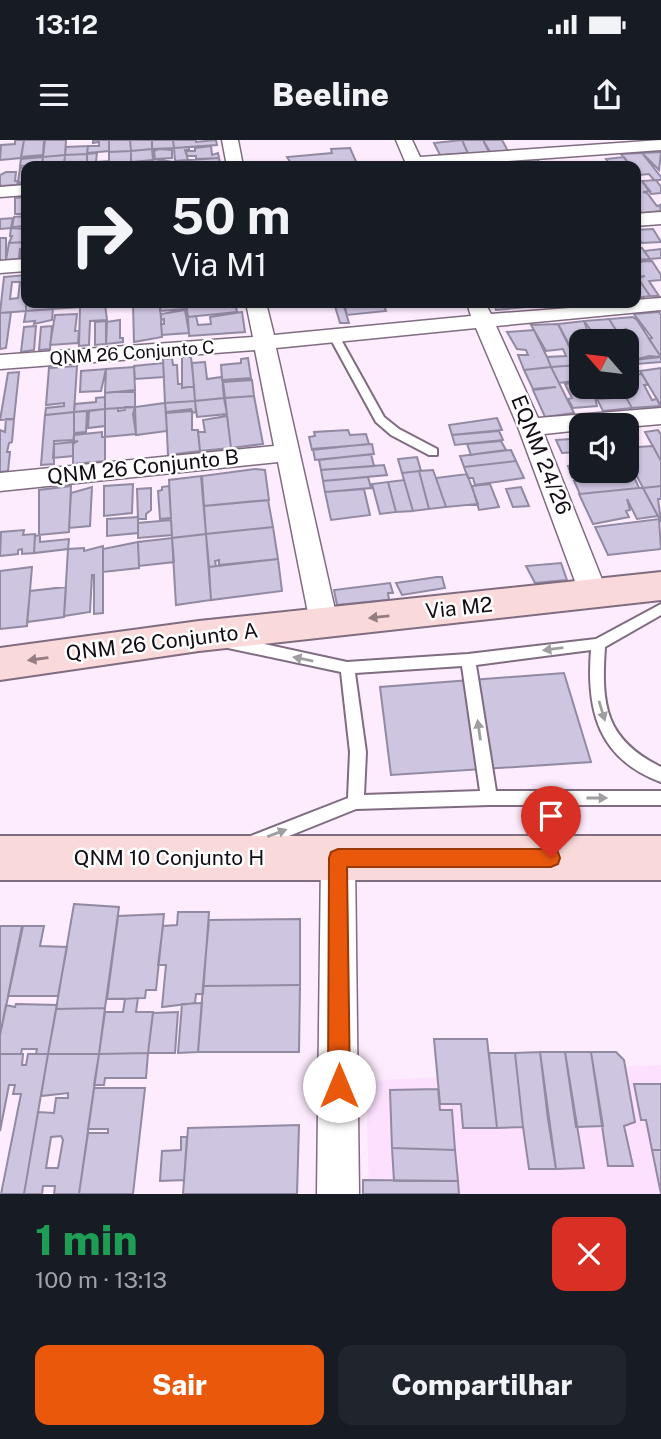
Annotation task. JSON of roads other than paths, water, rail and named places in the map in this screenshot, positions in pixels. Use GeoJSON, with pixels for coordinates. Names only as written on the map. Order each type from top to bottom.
{"type":"FeatureCollection","features":[{"type":"Feature","properties":{"kind":"main road","name":"Via M2"},"geometry":{"type":"LineString","coordinates":[[324,623],[661,586]]}},
{"type":"Feature","properties":{"kind":"main road","name":"QNM 26 Conjunto A"},"geometry":{"type":"LineString","coordinates":[[0,664],[199,636],[324,623]]}},
{"type":"Feature","properties":{"kind":"main road","name":"QNM 10 Conjunto H"},"geometry":{"type":"LineString","coordinates":[[0,858],[661,858]]}},
{"type":"Feature","properties":{"kind":"street"},"geometry":{"type":"LineString","coordinates":[[230,140],[234,161]]}},
{"type":"Feature","properties":{"kind":"street"},"geometry":{"type":"LineString","coordinates":[[404,140],[413,161]]}},
{"type":"Feature","properties":{"kind":"street"},"geometry":{"type":"LineString","coordinates":[[464,161],[661,145]]}},
{"type":"Feature","properties":{"kind":"street"},"geometry":{"type":"LineString","coordinates":[[0,192],[21,190]]}},
{"type":"Feature","properties":{"kind":"street"},"geometry":{"type":"LineString","coordinates":[[641,220],[661,218]]}},
{"type":"Feature","properties":{"kind":"street"},"geometry":{"type":"LineString","coordinates":[[0,267],[21,265]]}},
{"type":"Feature","properties":{"kind":"street"},"geometry":{"type":"LineString","coordinates":[[641,305],[661,304]]}},
{"type":"Feature","properties":{"kind":"street"},"geometry":{"type":"LineString","coordinates":[[257,308],[324,623]]}},
{"type":"Feature","properties":{"kind":"street"},"geometry":{"type":"LineString","coordinates":[[263,343],[334,336],[480,311],[558,308]]}},
{"type":"Feature","properties":{"kind":"street","name":"EQNM 24/26"},"geometry":{"type":"LineString","coordinates":[[480,311],[530,427],[593,592]]}},
{"type":"Feature","properties":{"kind":"street","name":"QNM 26 Conjunto C"},"geometry":{"type":"LineString","coordinates":[[0,362],[263,343]]}},
{"type":"Feature","properties":{"kind":"street"},"geometry":{"type":"LineString","coordinates":[[530,427],[661,416]]}},
{"type":"Feature","properties":{"kind":"street","name":"QNM 26 Conjunto B"},"geometry":{"type":"LineString","coordinates":[[0,482],[287,453]]}},
{"type":"Feature","properties":{"kind":"street"},"geometry":{"type":"LineString","coordinates":[[338,858],[338,1194]]}},
{"type":"Feature","properties":{"kind":"lane"},"geometry":{"type":"LineString","coordinates":[[334,336],[380,419],[395,432],[433,452]]}},
{"type":"Feature","properties":{"kind":"lane"},"geometry":{"type":"LineString","coordinates":[[199,636],[347,668],[468,660],[598,644],[661,609]]}},
{"type":"Feature","properties":{"kind":"lane"},"geometry":{"type":"LineString","coordinates":[[598,644],[596,691],[608,732],[630,759],[661,775]]}},
{"type":"Feature","properties":{"kind":"lane"},"geometry":{"type":"LineString","coordinates":[[468,660],[489,798]]}},
{"type":"Feature","properties":{"kind":"lane"},"geometry":{"type":"LineString","coordinates":[[347,668],[358,752],[356,802]]}},
{"type":"Feature","properties":{"kind":"lane"},"geometry":{"type":"LineString","coordinates":[[214,858],[356,802],[489,798],[661,799]]}}]}
